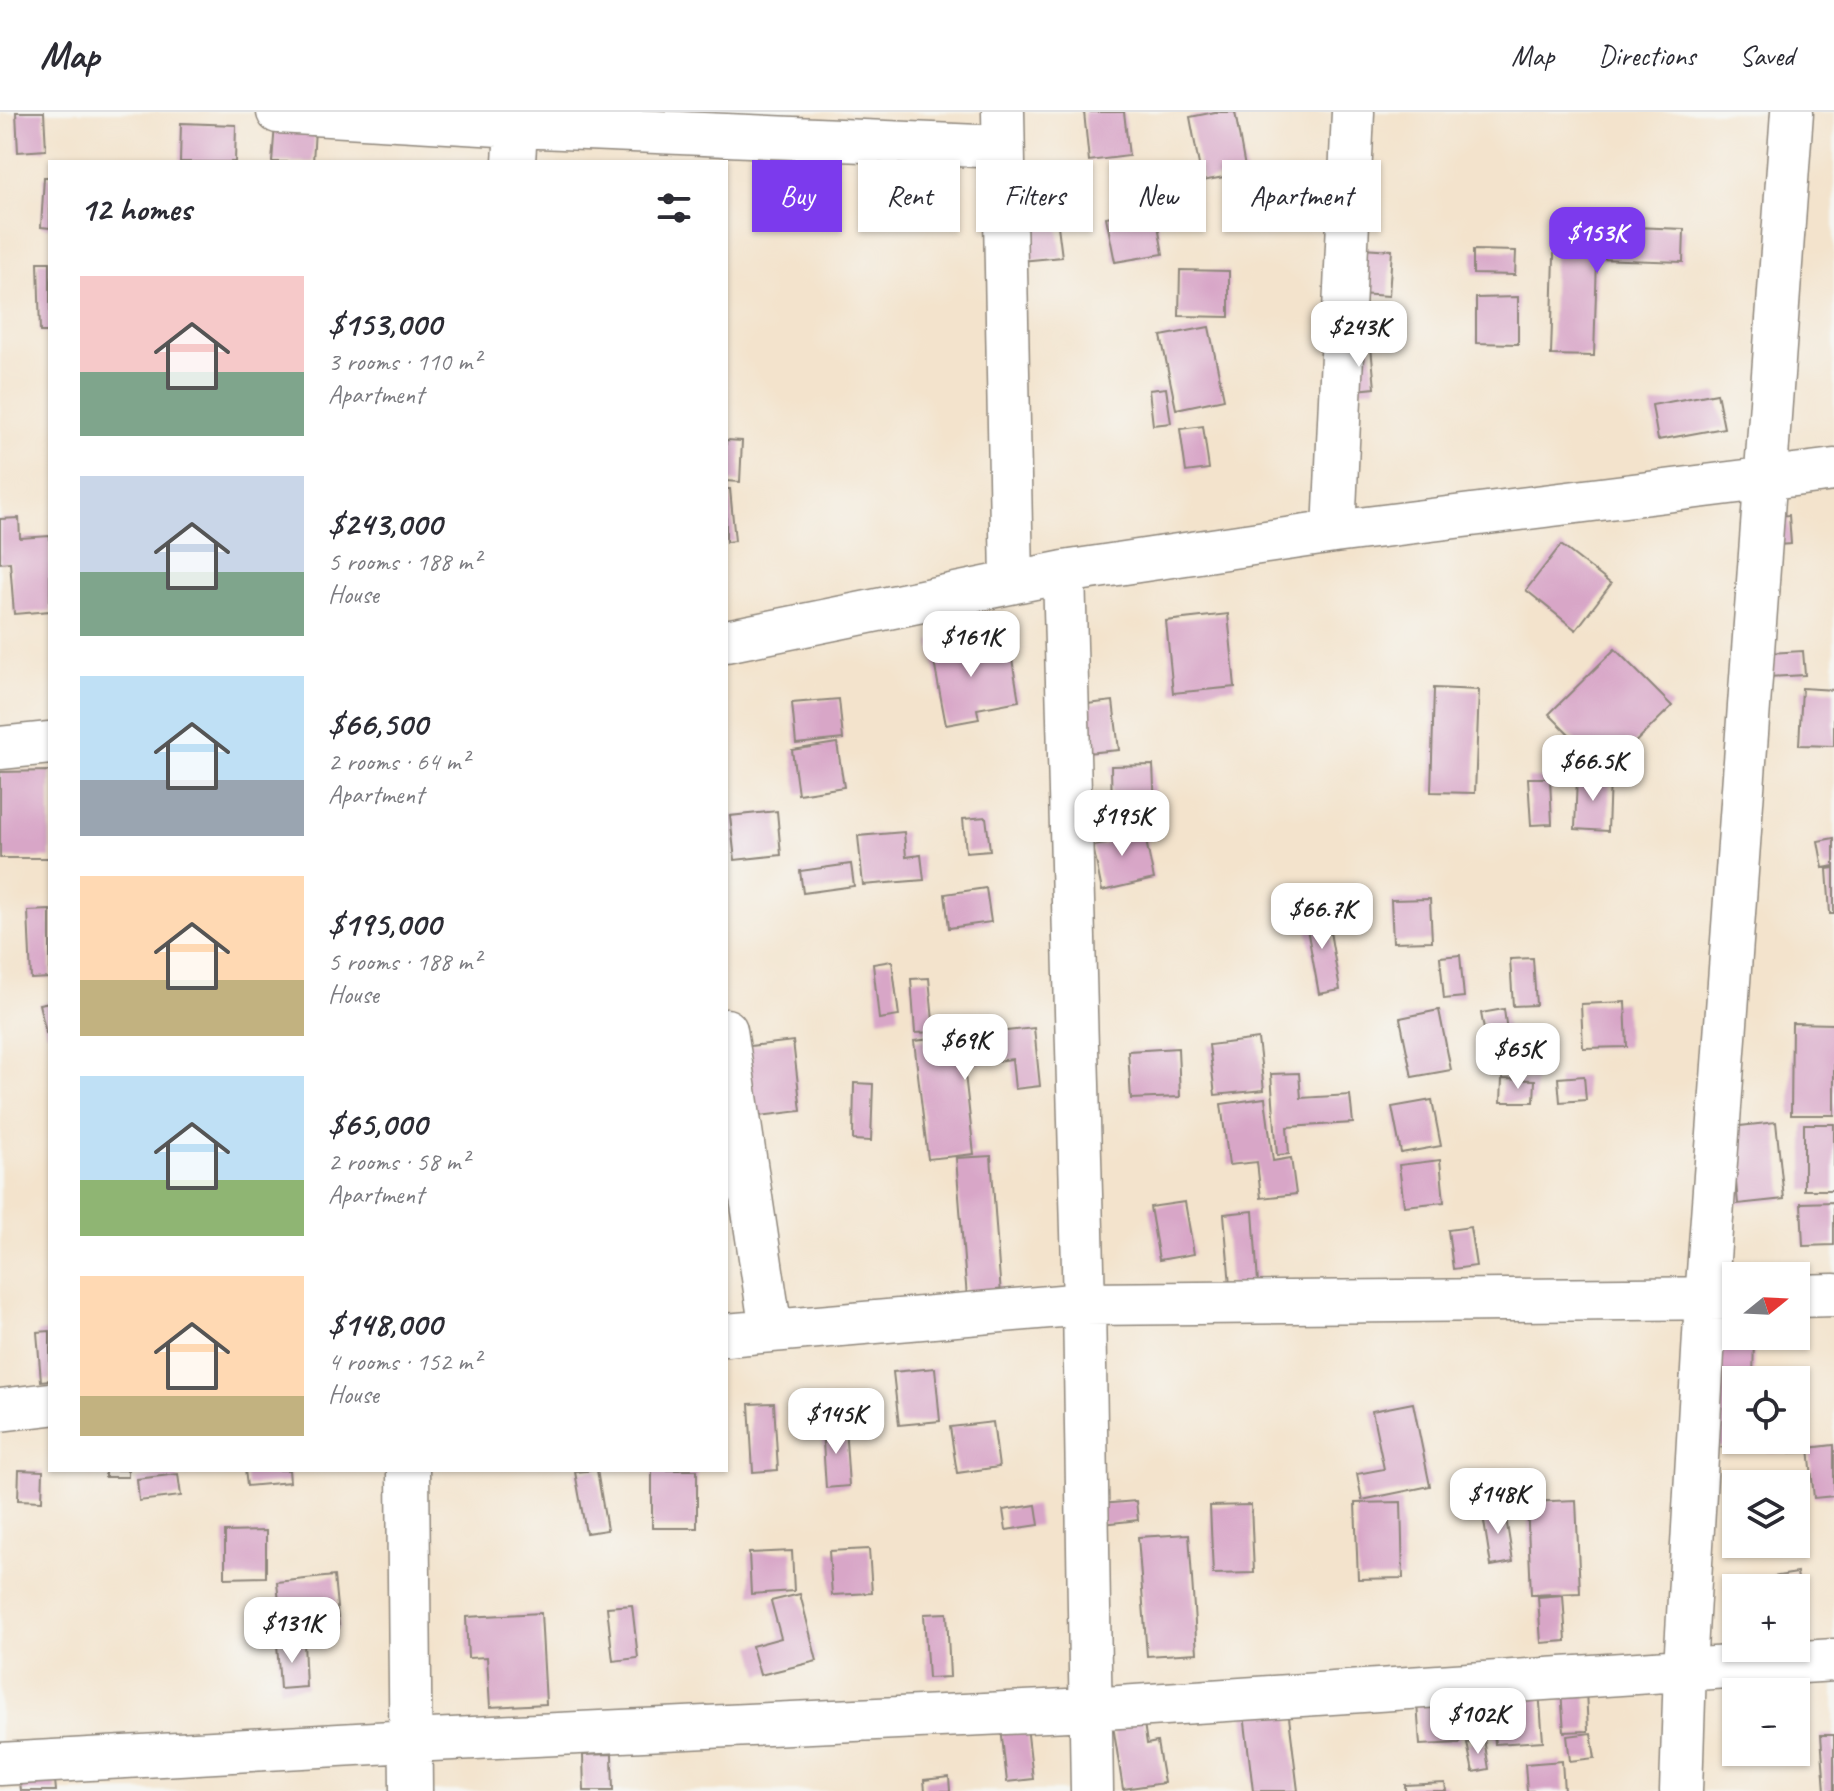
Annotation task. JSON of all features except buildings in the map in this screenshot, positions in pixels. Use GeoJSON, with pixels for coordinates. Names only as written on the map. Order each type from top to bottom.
{"type":"FeatureCollection","features":[{"type":"Feature","properties":{"kind":"street"},"geometry":{"type":"LineString","coordinates":[[278,112],[516,133],[1002,129],[1012,581]]}},
{"type":"Feature","properties":{"kind":"street"},"geometry":{"type":"LineString","coordinates":[[1334,532],[1353,112]]}},
{"type":"Feature","properties":{"kind":"street"},"geometry":{"type":"LineString","coordinates":[[1681,1791],[1685,1668],[1721,1299],[1765,480],[1792,112]]}},
{"type":"Feature","properties":{"kind":"street"},"geometry":{"type":"LineString","coordinates":[[728,641],[1064,572],[1334,532],[1834,470]]}},
{"type":"Feature","properties":{"kind":"street"},"geometry":{"type":"LineString","coordinates":[[1064,572],[1084,1304],[1092,1791]]}},
{"type":"Feature","properties":{"kind":"street"},"geometry":{"type":"LineString","coordinates":[[0,748],[48,743]]}},
{"type":"Feature","properties":{"kind":"street"},"geometry":{"type":"LineString","coordinates":[[728,1043],[771,1331]]}},
{"type":"Feature","properties":{"kind":"street"},"geometry":{"type":"LineString","coordinates":[[1810,1296],[1834,1295]]}},
{"type":"Feature","properties":{"kind":"street"},"geometry":{"type":"LineString","coordinates":[[728,1335],[1084,1304],[1721,1299]]}},
{"type":"Feature","properties":{"kind":"street"},"geometry":{"type":"LineString","coordinates":[[0,1410],[48,1404]]}},
{"type":"Feature","properties":{"kind":"street"},"geometry":{"type":"LineString","coordinates":[[408,1472],[411,1791]]}},
{"type":"Feature","properties":{"kind":"street"},"geometry":{"type":"LineString","coordinates":[[0,1764],[1089,1709],[1834,1660]]}}]}
